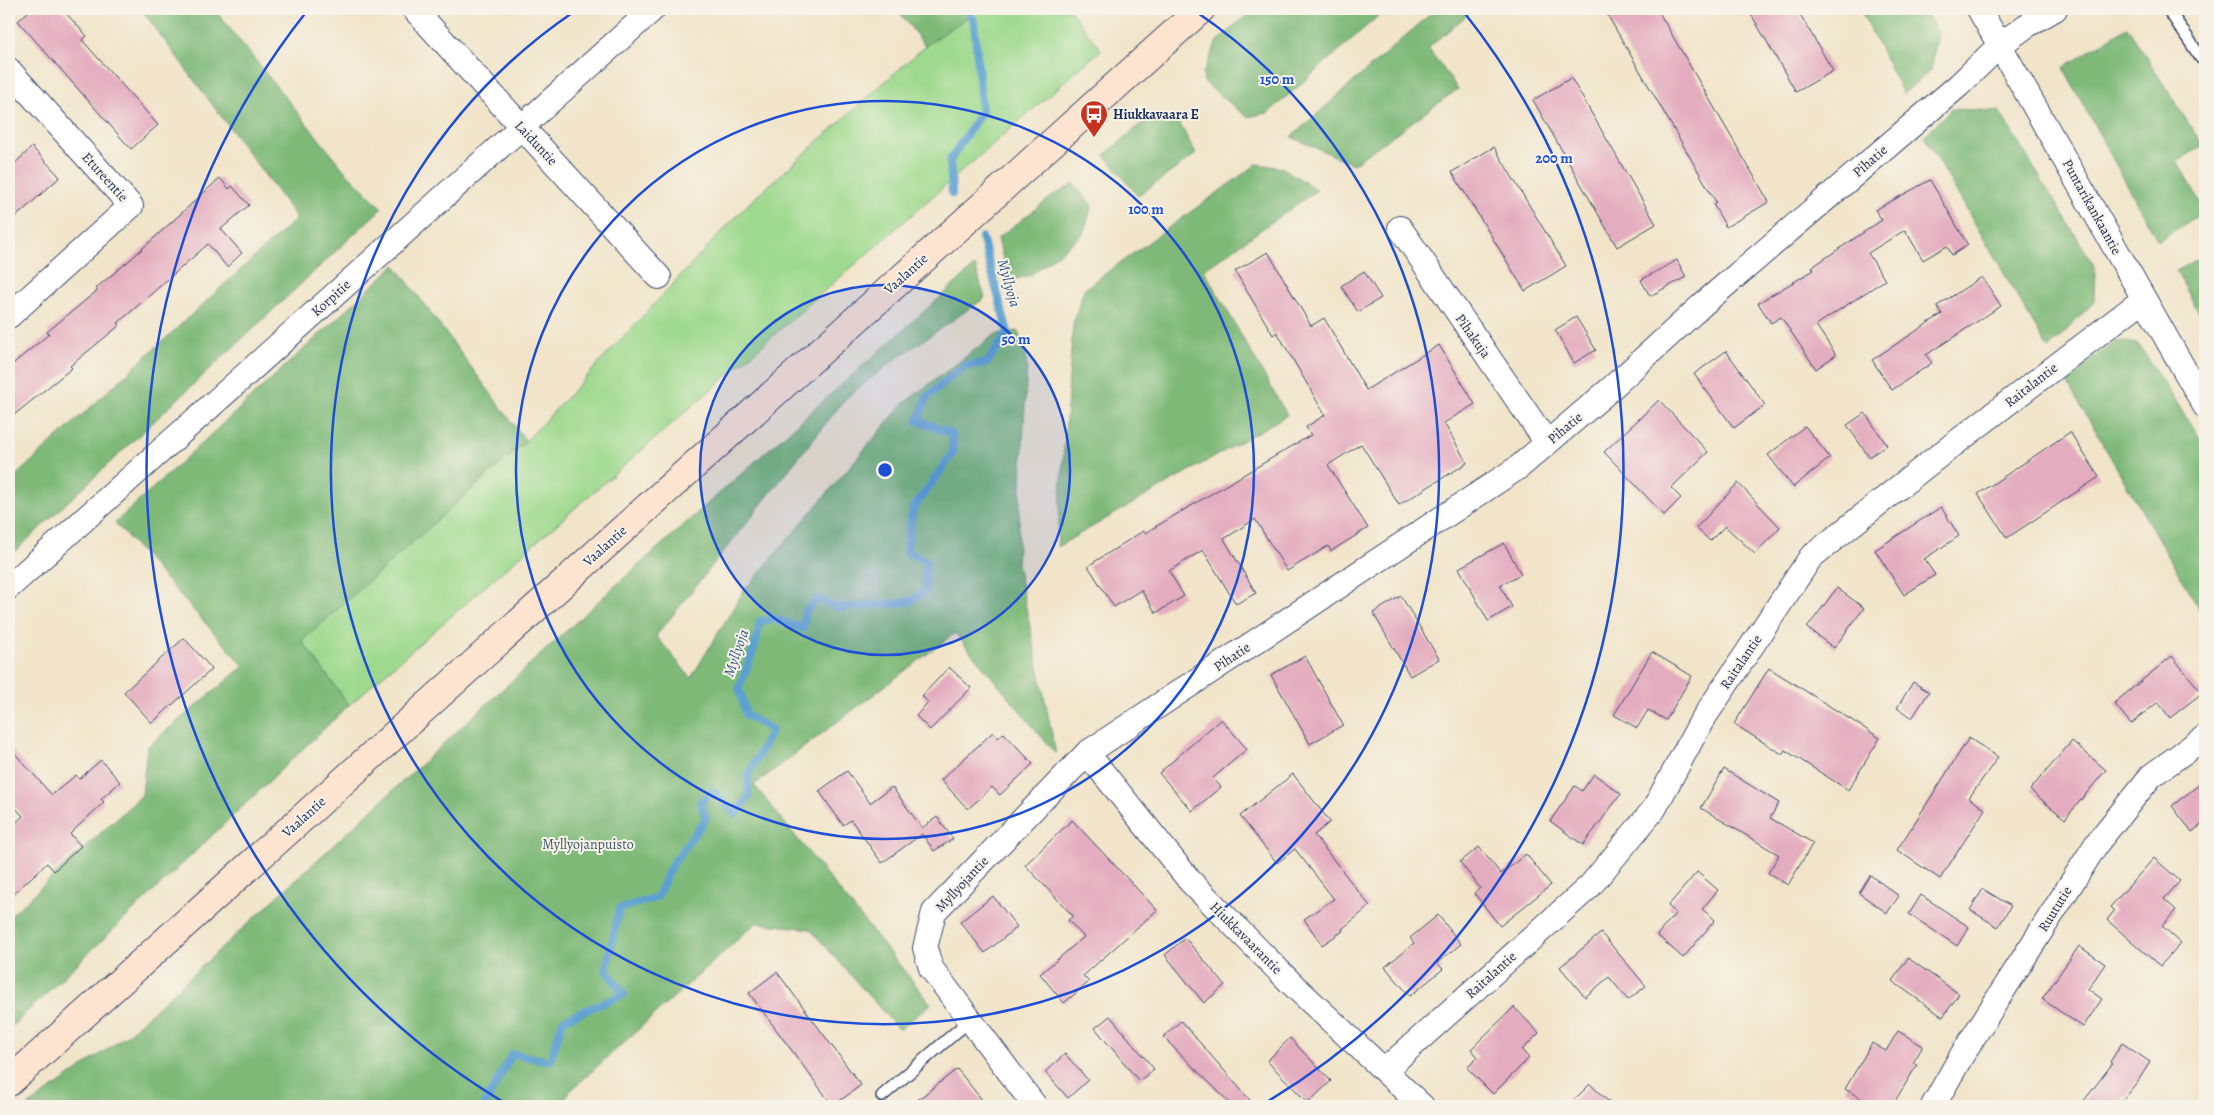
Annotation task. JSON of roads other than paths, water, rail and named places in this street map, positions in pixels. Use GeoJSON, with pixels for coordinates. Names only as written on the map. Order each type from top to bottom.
{"type":"FeatureCollection","features":[{"type":"Feature","properties":{"kind":"street","name":"Laiduntie"},"geometry":{"type":"LineString","coordinates":[[414,9],[659,277]]}},
{"type":"Feature","properties":{"kind":"street","name":"Korpitie"},"geometry":{"type":"LineString","coordinates":[[9,588],[653,9]]}},
{"type":"Feature","properties":{"kind":"street","name":"Vaalantie"},"geometry":{"type":"LineString","coordinates":[[9,1082],[1201,9]]}},
{"type":"Feature","properties":{"kind":"street","name":"Puntarikankaantie"},"geometry":{"type":"LineString","coordinates":[[1979,9],[2205,406]]}},
{"type":"Feature","properties":{"kind":"street","name":"Pihatie"},"geometry":{"type":"LineString","coordinates":[[1087,754],[1519,467],[1607,392],[1702,305],[1959,85],[2000,45],[2026,26],[2055,9]]}},
{"type":"Feature","properties":{"kind":"street","name":"Etureentie"},"geometry":{"type":"LineString","coordinates":[[9,70],[131,206],[9,316]]}},
{"type":"Feature","properties":{"kind":"street","name":"Pihakuja"},"geometry":{"type":"LineString","coordinates":[[1400,228],[1547,443]]}},
{"type":"Feature","properties":{"kind":"street","name":"Raitalantie"},"geometry":{"type":"LineString","coordinates":[[1385,1070],[1590,886],[1654,810],[1701,722],[1811,557],[2144,298]]}},
{"type":"Feature","properties":{"kind":"street","name":"Ruututie"},"geometry":{"type":"LineString","coordinates":[[1933,1106],[1962,1055],[2096,843],[2152,776],[2205,737]]}},
{"type":"Feature","properties":{"kind":"street","name":"Hiukkavaarantie"},"geometry":{"type":"LineString","coordinates":[[1087,754],[1190,881],[1291,983],[1422,1106]]}},
{"type":"Feature","properties":{"kind":"street","name":"Myllyojantie"},"geometry":{"type":"LineString","coordinates":[[1035,1106],[931,968],[925,948],[934,912],[1087,754]]}},
{"type":"Feature","properties":{"kind":"lane"},"geometry":{"type":"LineString","coordinates":[[2168,9],[2204,59]]}},
{"type":"Feature","properties":{"kind":"lane"},"geometry":{"type":"LineString","coordinates":[[882,1096],[970,1020]]}},
{"type":"Feature","properties":{"kind":"waterway","name":"Myllyoja"},"geometry":{"type":"LineString","coordinates":[[952,194],[950,160],[982,111],[974,21],[968,9]]}},
{"type":"Feature","properties":{"kind":"waterway","name":"Myllyoja"},"geometry":{"type":"LineString","coordinates":[[484,1106],[512,1054],[550,1061],[563,1020],[624,994],[606,970],[619,909],[657,897],[670,868],[706,818],[700,802],[713,791],[735,814],[748,797],[748,775],[772,730],[746,715],[739,688],[755,646],[760,621],[774,619],[803,628],[805,612],[817,599],[839,608],[909,602],[925,591],[926,561],[906,552],[913,509],[953,453],[952,434],[918,421],[927,397],[964,366],[987,363],[1008,332],[982,237]]}},
{"type":"Feature","properties":{"kind":"place","name":"Hiukkavaara E"},"geometry":{"type":"Point","coordinates":[1094,138]}},
{"type":"Feature","properties":{"kind":"park label","name":"Myllyojanpuisto"},"geometry":{"type":"Point","coordinates":[588,844]}}]}
